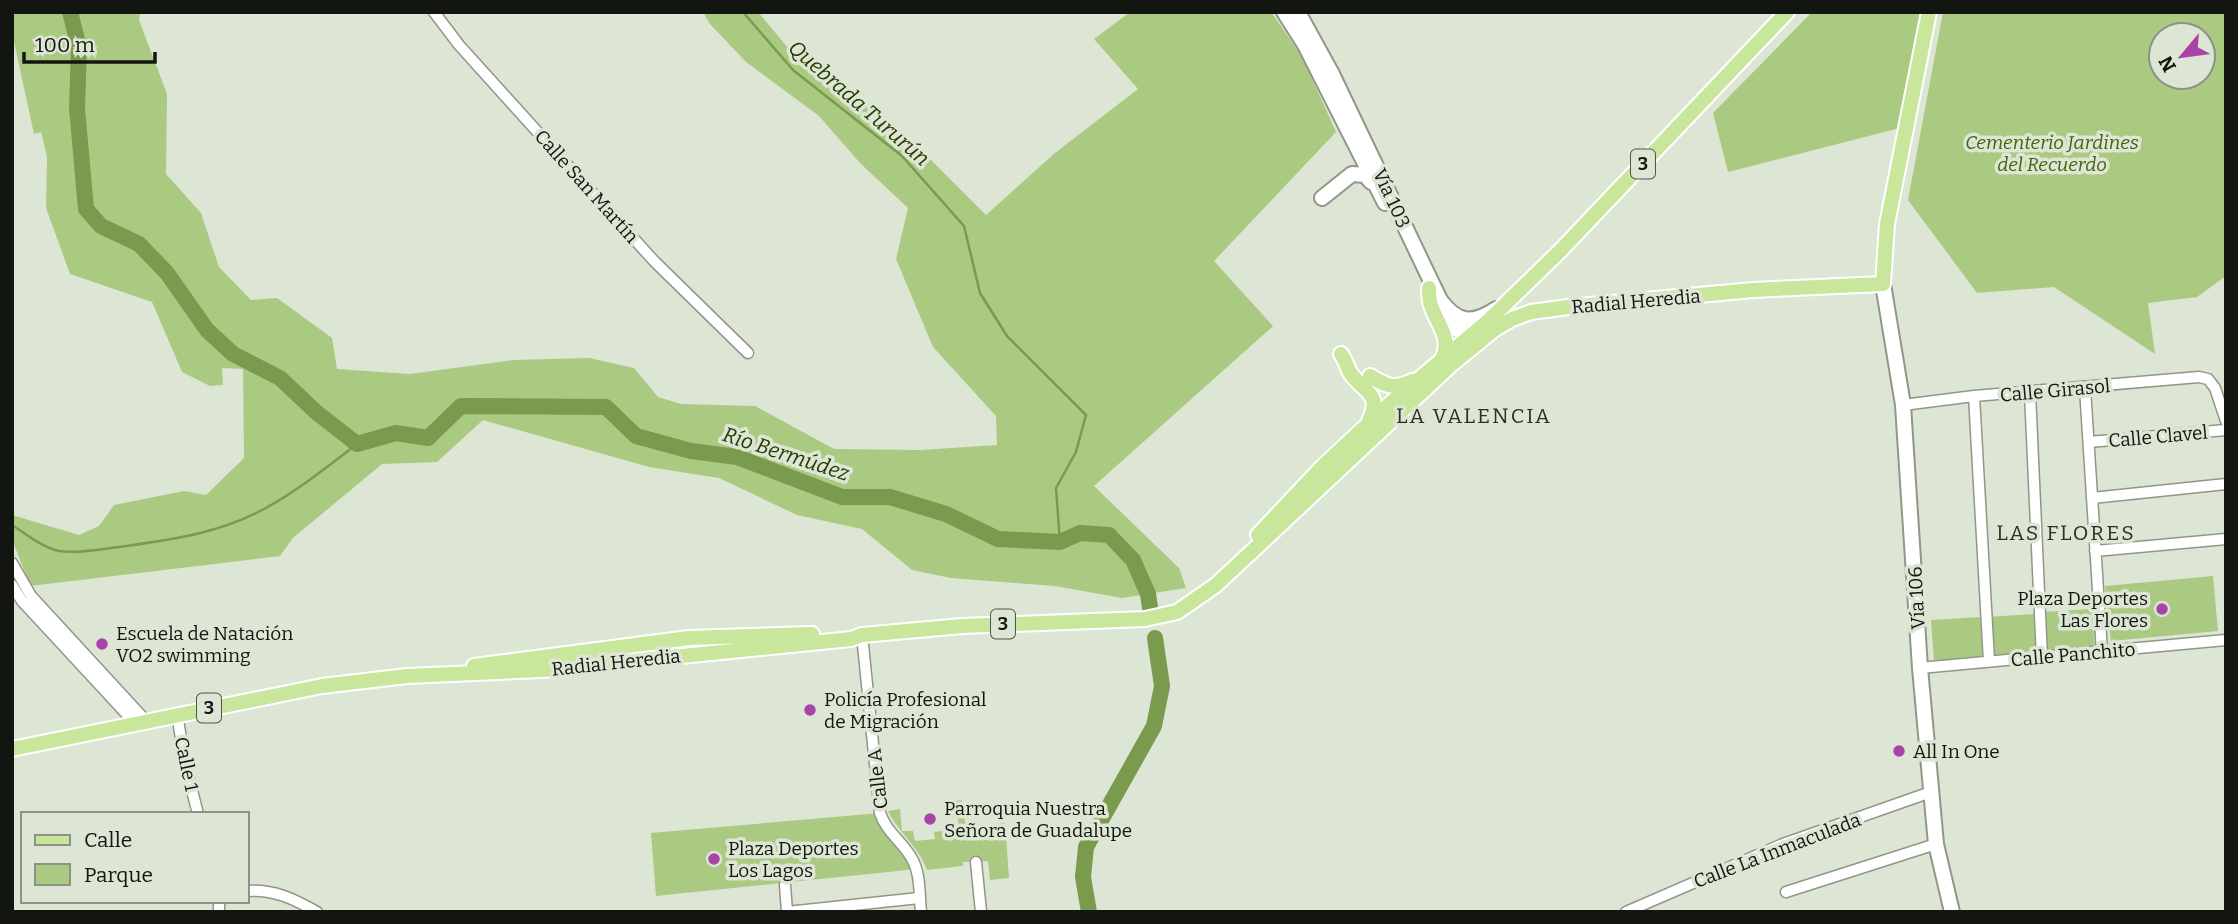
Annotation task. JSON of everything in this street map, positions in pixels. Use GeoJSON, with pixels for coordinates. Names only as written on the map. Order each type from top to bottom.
{"type":"FeatureCollection","features":[{"type":"Feature","properties":{"kind":"main road","name":"Vía 103"},"geometry":{"type":"LineString","coordinates":[[1284,12],[1305,45],[1445,320],[1454,328],[1472,335]]}},
{"type":"Feature","properties":{"kind":"main road"},"geometry":{"type":"LineString","coordinates":[[1292,12],[1309,39],[1347,115],[1359,130],[1360,151],[1378,167]]}},
{"type":"Feature","properties":{"kind":"main road","name":"Vía 103"},"geometry":{"type":"LineString","coordinates":[[1298,12],[1320,49],[1440,300],[1451,314],[1464,319],[1478,318],[1493,311],[1519,291]]}},
{"type":"Feature","properties":{"kind":"main road","name":"Radial Heredia"},"geometry":{"type":"LineString","coordinates":[[1216,585],[1284,505],[1393,401],[1472,335],[1560,251],[1787,12]]}},
{"type":"Feature","properties":{"kind":"main road"},"geometry":{"type":"LineString","coordinates":[[1906,123],[1924,12]]}},
{"type":"Feature","properties":{"kind":"main road"},"geometry":{"type":"LineString","coordinates":[[1883,284],[1884,242],[1929,12]]}},
{"type":"Feature","properties":{"kind":"main road"},"geometry":{"type":"LineString","coordinates":[[1322,198],[1352,174],[1365,175],[1404,240]]}},
{"type":"Feature","properties":{"kind":"main road"},"geometry":{"type":"LineString","coordinates":[[1531,313],[1527,304],[1529,289],[1560,251]]}},
{"type":"Feature","properties":{"kind":"main road","name":"Radial Heredia"},"geometry":{"type":"LineString","coordinates":[[12,749],[322,686],[407,676],[543,670],[962,626],[1165,616],[1190,605],[1216,585],[1423,391],[1495,328],[1511,319],[1568,307],[1753,290],[1883,284]]}},
{"type":"Feature","properties":{"kind":"main road","name":"Vía 106"},"geometry":{"type":"LineString","coordinates":[[1883,284],[1903,405],[1920,668],[1936,844],[1952,912]]}},
{"type":"Feature","properties":{"kind":"main road"},"geometry":{"type":"LineString","coordinates":[[1429,288],[1431,307],[1446,338],[1446,351],[1441,361]]}},
{"type":"Feature","properties":{"kind":"main road"},"geometry":{"type":"LineString","coordinates":[[1472,335],[1495,328]]}},
{"type":"Feature","properties":{"kind":"main road"},"geometry":{"type":"LineString","coordinates":[[1341,354],[1352,375],[1373,397],[1374,410],[1366,428]]}},
{"type":"Feature","properties":{"kind":"main road"},"geometry":{"type":"LineString","coordinates":[[1370,376],[1393,387],[1428,372]]}},
{"type":"Feature","properties":{"kind":"main road"},"geometry":{"type":"LineString","coordinates":[[1263,542],[1309,489],[1390,413],[1393,401]]}},
{"type":"Feature","properties":{"kind":"main road"},"geometry":{"type":"LineString","coordinates":[[407,676],[689,638],[850,632],[862,635]]}},
{"type":"Feature","properties":{"kind":"main road"},"geometry":{"type":"LineString","coordinates":[[689,638],[705,645],[788,639],[840,639]]}},
{"type":"Feature","properties":{"kind":"main road"},"geometry":{"type":"LineString","coordinates":[[543,670],[612,654],[678,648],[686,644],[689,638]]}},
{"type":"Feature","properties":{"kind":"street","name":"Calle San Martín"},"geometry":{"type":"LineString","coordinates":[[434,12],[460,45],[654,261],[748,353]]}},
{"type":"Feature","properties":{"kind":"street","name":"Calle Girasol"},"geometry":{"type":"LineString","coordinates":[[1903,405],[1974,396],[2199,377],[2208,379],[2215,388],[2226,421]]}},
{"type":"Feature","properties":{"kind":"street"},"geometry":{"type":"LineString","coordinates":[[2085,388],[2102,652]]}},
{"type":"Feature","properties":{"kind":"street"},"geometry":{"type":"LineString","coordinates":[[2030,393],[2042,658]]}},
{"type":"Feature","properties":{"kind":"street"},"geometry":{"type":"LineString","coordinates":[[1974,396],[1989,661]]}},
{"type":"Feature","properties":{"kind":"street","name":"Calle Clavel"},"geometry":{"type":"LineString","coordinates":[[2090,442],[2226,430]]}},
{"type":"Feature","properties":{"kind":"street"},"geometry":{"type":"LineString","coordinates":[[2092,498],[2226,484]]}},
{"type":"Feature","properties":{"kind":"street"},"geometry":{"type":"LineString","coordinates":[[2095,551],[2226,539]]}},
{"type":"Feature","properties":{"kind":"street"},"geometry":{"type":"LineString","coordinates":[[12,563],[31,596],[140,722]]}},
{"type":"Feature","properties":{"kind":"street"},"geometry":{"type":"LineString","coordinates":[[12,585],[22,601],[140,722]]}},
{"type":"Feature","properties":{"kind":"street","name":"Calle A"},"geometry":{"type":"LineString","coordinates":[[862,635],[880,813],[885,827],[911,856],[917,869],[921,912]]}},
{"type":"Feature","properties":{"kind":"street","name":"Calle Panchito"},"geometry":{"type":"LineString","coordinates":[[1920,668],[2226,640]]}},
{"type":"Feature","properties":{"kind":"street","name":"Calle 1"},"geometry":{"type":"LineString","coordinates":[[177,714],[185,763],[197,812]]}},
{"type":"Feature","properties":{"kind":"street","name":"Calle La Inmaculada"},"geometry":{"type":"LineString","coordinates":[[1626,912],[1783,844],[1931,793]]}},
{"type":"Feature","properties":{"kind":"street"},"geometry":{"type":"LineString","coordinates":[[1786,892],[1936,844]]}},
{"type":"Feature","properties":{"kind":"street"},"geometry":{"type":"LineString","coordinates":[[976,862],[981,912]]}},
{"type":"Feature","properties":{"kind":"street"},"geometry":{"type":"LineString","coordinates":[[785,885],[787,912],[863,908],[919,898]]}},
{"type":"Feature","properties":{"kind":"street"},"geometry":{"type":"LineString","coordinates":[[248,891],[273,892],[291,897],[317,912]]}},
{"type":"Feature","properties":{"kind":"green space"},"geometry":{"type":"Polygon","coordinates":[[[13,12],[140,12],[139,20],[167,94],[166,174],[201,213],[219,267],[251,300],[277,298],[332,338],[337,369],[410,374],[513,360],[589,358],[634,368],[658,397],[681,404],[755,406],[834,449],[921,450],[997,445],[996,416],[933,347],[896,259],[908,208],[860,163],[819,116],[746,62],[710,24],[703,12],[758,12],[798,60],[862,99],[926,155],[986,215],[1055,153],[1138,89],[1094,39],[1130,12],[1271,12],[1302,56],[1336,132],[1214,261],[1273,326],[1094,486],[1179,568],[1186,588],[1122,598],[1055,586],[951,578],[912,570],[862,529],[797,515],[719,478],[649,467],[483,420],[437,462],[382,464],[293,538],[280,556],[30,586],[12,539],[12,515],[79,535],[99,526],[114,505],[184,491],[206,495],[244,458],[243,369],[222,368],[223,385],[210,386],[182,372],[152,302],[70,274],[46,208],[47,157],[41,132],[34,134],[13,37],[13,12]]]}},
{"type":"Feature","properties":{"kind":"green space"},"geometry":{"type":"Polygon","coordinates":[[[1812,12],[1921,12],[1900,128],[1728,172],[1713,113],[1812,12]]]}},
{"type":"Feature","properties":{"kind":"green space","name":"Cementerio Jardines del Recuerdo"},"geometry":{"type":"Polygon","coordinates":[[[1943,12],[2226,12],[2226,276],[2197,297],[2148,303],[2155,354],[2054,287],[1977,293],[1908,200],[1943,12]]]}},
{"type":"Feature","properties":{"kind":"green space","name":"Plaza Deportes Las Flores"},"geometry":{"type":"Polygon","coordinates":[[[2213,576],[2218,631],[2111,641],[2105,586],[2213,576]]]}},
{"type":"Feature","properties":{"kind":"green space"},"geometry":{"type":"Polygon","coordinates":[[[2092,609],[2095,650],[2045,653],[2043,612],[2092,609]]]}},
{"type":"Feature","properties":{"kind":"green space"},"geometry":{"type":"Polygon","coordinates":[[[2036,614],[2038,655],[1989,658],[1986,617],[2036,614]]]}},
{"type":"Feature","properties":{"kind":"green space"},"geometry":{"type":"Polygon","coordinates":[[[1980,617],[1983,658],[1934,661],[1931,620],[1980,617]]]}},
{"type":"Feature","properties":{"kind":"green space"},"geometry":{"type":"Polygon","coordinates":[[[962,800],[966,827],[1005,823],[1009,878],[990,880],[988,861],[963,862],[963,866],[927,870],[919,854],[898,826],[888,811],[900,809],[902,831],[913,831],[915,841],[935,839],[934,832],[959,829],[956,801],[962,800]]]}},
{"type":"Feature","properties":{"kind":"green space"},"geometry":{"type":"Polygon","coordinates":[[[880,813],[917,869],[656,896],[651,833],[880,813]]]}},
{"type":"Feature","properties":{"kind":"waterway","name":"Río Bermúdez"},"geometry":{"type":"LineString","coordinates":[[70,12],[79,47],[77,108],[86,209],[101,226],[139,244],[167,273],[207,330],[233,354],[280,378],[316,412],[357,444],[396,433],[428,438],[461,406],[606,407],[636,436],[691,451],[737,457],[842,497],[890,497],[946,514],[998,539],[1060,542],[1080,533],[1109,535],[1133,560],[1148,594],[1150,608]]}},
{"type":"Feature","properties":{"kind":"waterway","name":"Quebrada Tururún"},"geometry":{"type":"LineString","coordinates":[[743,12],[793,70],[902,156],[964,226],[980,293],[1007,336],[1086,415],[1076,452],[1056,488],[1060,542]]}},
{"type":"Feature","properties":{"kind":"waterway"},"geometry":{"type":"LineString","coordinates":[[12,525],[47,547],[66,552],[193,535],[247,518],[264,509],[300,487],[357,444]]}},
{"type":"Feature","properties":{"kind":"waterway","name":"Río Bermúdez"},"geometry":{"type":"LineString","coordinates":[[1089,912],[1083,877],[1086,847],[1154,726],[1162,686],[1155,638]]}},
{"type":"Feature","properties":{"kind":"place","name":"Plaza Deportes Las Flores"},"geometry":{"type":"Point","coordinates":[2162,609]}},
{"type":"Feature","properties":{"kind":"place","name":"Escuela de Natación VO2 swimming"},"geometry":{"type":"Point","coordinates":[102,644]}},
{"type":"Feature","properties":{"kind":"place","name":"Policía Profesional de Migración"},"geometry":{"type":"Point","coordinates":[810,710]}},
{"type":"Feature","properties":{"kind":"place","name":"All In One"},"geometry":{"type":"Point","coordinates":[1899,751]}},
{"type":"Feature","properties":{"kind":"place","name":"Parroquia Nuestra Señora de Guadalupe"},"geometry":{"type":"Point","coordinates":[930,819]}},
{"type":"Feature","properties":{"kind":"place","name":"Plaza Deportes Los Lagos"},"geometry":{"type":"Point","coordinates":[714,859]}},
{"type":"Feature","properties":{"kind":"district","name":"LA VALENCIA"},"geometry":{"type":"Point","coordinates":[1474,416]}},
{"type":"Feature","properties":{"kind":"district","name":"LAS FLORES"},"geometry":{"type":"Point","coordinates":[2066,533]}}]}
